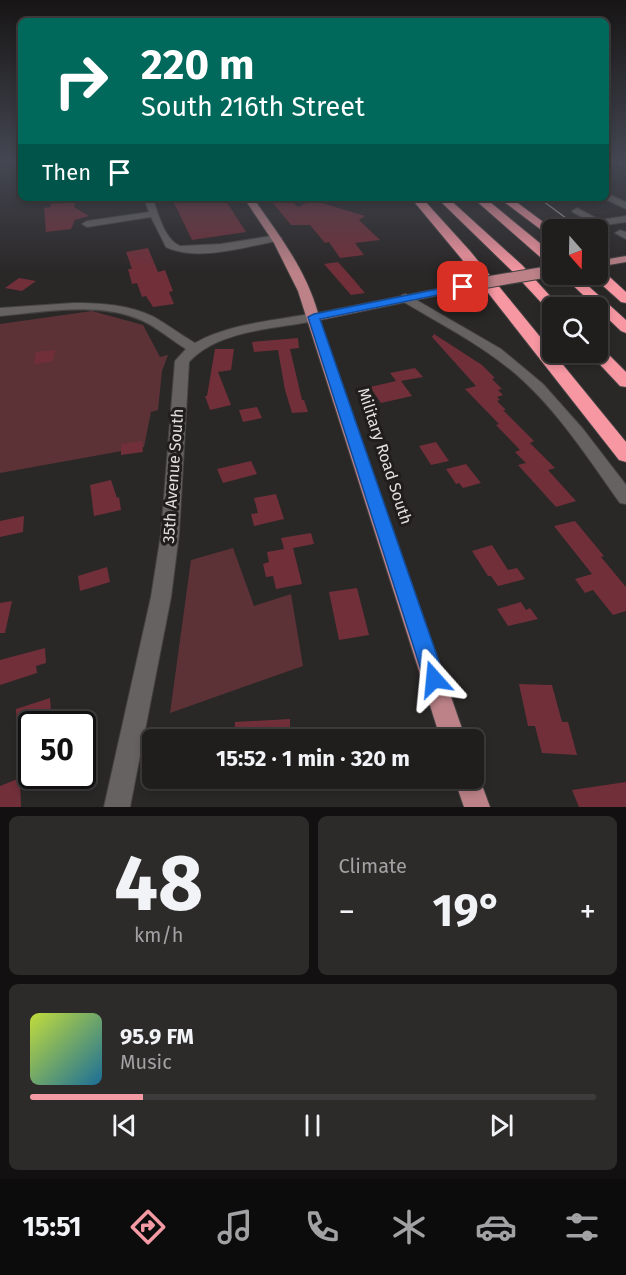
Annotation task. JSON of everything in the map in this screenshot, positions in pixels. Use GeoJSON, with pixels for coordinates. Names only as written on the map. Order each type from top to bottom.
{"type":"FeatureCollection","features":[{"type":"Feature","properties":{"kind":"highway"},"geometry":{"type":"LineString","coordinates":[[419,201],[465,254],[626,455]]}},
{"type":"Feature","properties":{"kind":"highway"},"geometry":{"type":"LineString","coordinates":[[445,201],[517,268],[544,297]]}},
{"type":"Feature","properties":{"kind":"highway"},"geometry":{"type":"LineString","coordinates":[[482,201],[542,252]]}},
{"type":"Feature","properties":{"kind":"highway"},"geometry":{"type":"LineString","coordinates":[[508,201],[542,227]]}},
{"type":"Feature","properties":{"kind":"highway"},"geometry":{"type":"LineString","coordinates":[[608,276],[626,291]]}},
{"type":"Feature","properties":{"kind":"highway"},"geometry":{"type":"LineString","coordinates":[[608,278],[626,299]]}},
{"type":"Feature","properties":{"kind":"highway"},"geometry":{"type":"LineString","coordinates":[[579,285],[626,328]]}},
{"type":"Feature","properties":{"kind":"highway"},"geometry":{"type":"LineString","coordinates":[[608,363],[626,382]]}},
{"type":"Feature","properties":{"kind":"main road","name":"Military Road South"},"geometry":{"type":"LineString","coordinates":[[250,201],[277,238],[294,269],[314,317],[450,729]]}},
{"type":"Feature","properties":{"kind":"main road"},"geometry":{"type":"LineString","coordinates":[[608,264],[626,259]]}},
{"type":"Feature","properties":{"kind":"main road"},"geometry":{"type":"LineString","coordinates":[[314,317],[542,273]]}},
{"type":"Feature","properties":{"kind":"main road"},"geometry":{"type":"LineString","coordinates":[[471,789],[477,807]]}},
{"type":"Feature","properties":{"kind":"street"},"geometry":{"type":"LineString","coordinates":[[609,198],[626,206]]}},
{"type":"Feature","properties":{"kind":"street"},"geometry":{"type":"LineString","coordinates":[[149,201],[168,242],[178,250],[193,250],[277,238]]}},
{"type":"Feature","properties":{"kind":"street"},"geometry":{"type":"LineString","coordinates":[[577,211],[599,223],[626,219]]}},
{"type":"Feature","properties":{"kind":"street"},"geometry":{"type":"LineString","coordinates":[[87,224],[155,214]]}},
{"type":"Feature","properties":{"kind":"street"},"geometry":{"type":"LineString","coordinates":[[406,298],[487,347],[523,373],[563,416],[626,498]]}},
{"type":"Feature","properties":{"kind":"street"},"geometry":{"type":"LineString","coordinates":[[0,312],[84,307],[124,310],[147,318],[193,348],[220,337],[314,317]]}},
{"type":"Feature","properties":{"kind":"street","name":"35th Avenue South"},"geometry":{"type":"LineString","coordinates":[[117,807],[161,597],[170,534],[180,374],[182,362],[193,348]]}},
{"type":"Feature","properties":{"kind":"shaded area"},"geometry":{"type":"Polygon","coordinates":[[[92,311],[143,325],[160,357],[168,355],[162,371],[158,410],[151,412],[144,447],[0,473],[0,324],[92,311]]]}},
{"type":"Feature","properties":{"kind":"shaded area"},"geometry":{"type":"Polygon","coordinates":[[[233,548],[254,606],[291,594],[303,666],[170,713],[191,560],[233,548]]]}},
{"type":"Feature","properties":{"kind":"building"},"geometry":{"type":"Polygon","coordinates":[[[64,201],[75,201],[74,207],[89,216],[75,220],[71,229],[46,232],[44,208],[51,207],[50,204],[64,203],[64,201]]]}},
{"type":"Feature","properties":{"kind":"building"},"geometry":{"type":"Polygon","coordinates":[[[173,201],[226,201],[246,232],[192,240],[173,201]]]}},
{"type":"Feature","properties":{"kind":"building"},"geometry":{"type":"Polygon","coordinates":[[[292,201],[298,207],[315,201],[365,216],[359,220],[380,240],[355,243],[364,255],[340,258],[329,242],[325,243],[310,225],[291,225],[273,203],[292,201]]]}},
{"type":"Feature","properties":{"kind":"building"},"geometry":{"type":"Polygon","coordinates":[[[148,248],[158,272],[165,270],[173,291],[169,292],[174,304],[153,307],[146,296],[142,297],[137,283],[132,284],[128,269],[132,269],[126,252],[148,248]]]}},
{"type":"Feature","properties":{"kind":"building"},"geometry":{"type":"Polygon","coordinates":[[[338,262],[365,293],[351,295],[324,264],[338,262]]]}},
{"type":"Feature","properties":{"kind":"building"},"geometry":{"type":"Polygon","coordinates":[[[19,278],[36,281],[22,291],[5,288],[19,278]]]}},
{"type":"Feature","properties":{"kind":"building"},"geometry":{"type":"Polygon","coordinates":[[[434,334],[482,365],[495,378],[492,379],[502,389],[498,390],[503,395],[497,397],[500,400],[497,401],[534,441],[530,443],[555,468],[548,470],[576,501],[556,507],[518,465],[526,463],[515,452],[520,450],[496,425],[499,424],[465,389],[476,386],[432,337],[434,334]]]}},
{"type":"Feature","properties":{"kind":"building"},"geometry":{"type":"Polygon","coordinates":[[[298,338],[299,348],[290,349],[302,400],[308,412],[292,413],[285,390],[278,350],[254,352],[252,342],[298,338]]]}},
{"type":"Feature","properties":{"kind":"building"},"geometry":{"type":"Polygon","coordinates":[[[215,349],[234,349],[231,370],[218,372],[231,405],[210,410],[205,396],[207,396],[215,349]]]}},
{"type":"Feature","properties":{"kind":"building"},"geometry":{"type":"Polygon","coordinates":[[[55,350],[53,361],[34,364],[36,352],[55,350]]]}},
{"type":"Feature","properties":{"kind":"building"},"geometry":{"type":"Polygon","coordinates":[[[415,368],[423,377],[401,381],[412,396],[381,403],[370,387],[396,381],[390,373],[415,368]]]}},
{"type":"Feature","properties":{"kind":"building"},"geometry":{"type":"Polygon","coordinates":[[[257,407],[262,418],[243,422],[239,410],[257,407]]]}},
{"type":"Feature","properties":{"kind":"building"},"geometry":{"type":"Polygon","coordinates":[[[142,441],[143,452],[121,455],[121,444],[142,441]]]}},
{"type":"Feature","properties":{"kind":"building"},"geometry":{"type":"Polygon","coordinates":[[[436,442],[449,461],[431,465],[419,446],[436,442]]]}},
{"type":"Feature","properties":{"kind":"building"},"geometry":{"type":"Polygon","coordinates":[[[251,461],[257,474],[223,483],[217,469],[251,461]]]}},
{"type":"Feature","properties":{"kind":"building"},"geometry":{"type":"Polygon","coordinates":[[[466,464],[481,483],[463,488],[459,483],[456,484],[446,469],[466,464]]]}},
{"type":"Feature","properties":{"kind":"building"},"geometry":{"type":"Polygon","coordinates":[[[111,480],[117,498],[119,497],[121,510],[94,516],[90,485],[111,480]]]}},
{"type":"Feature","properties":{"kind":"building"},"geometry":{"type":"Polygon","coordinates":[[[276,494],[284,519],[254,526],[251,514],[258,513],[254,498],[276,494]]]}},
{"type":"Feature","properties":{"kind":"building"},"geometry":{"type":"Polygon","coordinates":[[[24,516],[23,532],[0,537],[0,521],[24,516]]]}},
{"type":"Feature","properties":{"kind":"building"},"geometry":{"type":"Polygon","coordinates":[[[575,521],[626,587],[626,611],[613,615],[593,590],[585,593],[575,579],[592,574],[554,526],[575,521]]]}},
{"type":"Feature","properties":{"kind":"building"},"geometry":{"type":"Polygon","coordinates":[[[311,533],[314,544],[293,548],[302,584],[276,589],[273,576],[266,577],[263,564],[269,562],[267,552],[284,549],[281,538],[311,533]]]}},
{"type":"Feature","properties":{"kind":"building"},"geometry":{"type":"Polygon","coordinates":[[[492,545],[508,570],[517,568],[525,579],[498,586],[491,576],[488,576],[472,551],[492,545]]]}},
{"type":"Feature","properties":{"kind":"building"},"geometry":{"type":"Polygon","coordinates":[[[107,567],[110,582],[80,591],[78,576],[107,567]]]}},
{"type":"Feature","properties":{"kind":"building"},"geometry":{"type":"Polygon","coordinates":[[[357,588],[369,635],[339,640],[329,592],[357,588]]]}},
{"type":"Feature","properties":{"kind":"building"},"geometry":{"type":"Polygon","coordinates":[[[12,601],[5,633],[0,633],[0,603],[12,601]]]}},
{"type":"Feature","properties":{"kind":"building"},"geometry":{"type":"Polygon","coordinates":[[[521,602],[526,610],[530,608],[538,619],[508,626],[497,609],[521,602]]]}},
{"type":"Feature","properties":{"kind":"building"},"geometry":{"type":"Polygon","coordinates":[[[45,648],[46,663],[36,666],[37,673],[0,685],[0,660],[45,648]]]}},
{"type":"Feature","properties":{"kind":"building"},"geometry":{"type":"Polygon","coordinates":[[[519,684],[552,685],[562,722],[568,722],[577,755],[542,753],[535,726],[528,726],[519,684]]]}},
{"type":"Feature","properties":{"kind":"building"},"geometry":{"type":"Polygon","coordinates":[[[50,698],[51,711],[18,711],[18,760],[16,709],[50,698]]]}},
{"type":"Feature","properties":{"kind":"building"},"geometry":{"type":"Polygon","coordinates":[[[290,719],[290,729],[235,729],[235,722],[290,719]]]}},
{"type":"Feature","properties":{"kind":"building"},"geometry":{"type":"Polygon","coordinates":[[[18,779],[21,807],[0,807],[0,786],[18,779]]]}},
{"type":"Feature","properties":{"kind":"building"},"geometry":{"type":"Polygon","coordinates":[[[626,782],[626,807],[579,807],[572,790],[626,782]]]}},
{"type":"Feature","properties":{"kind":"tram line"},"geometry":{"type":"LineString","coordinates":[[543,201],[567,219]]}},
{"type":"Feature","properties":{"kind":"route"},"geometry":{"type":"LineString","coordinates":[[434,679],[324,346],[315,326],[314,317],[463,287]]}}]}
